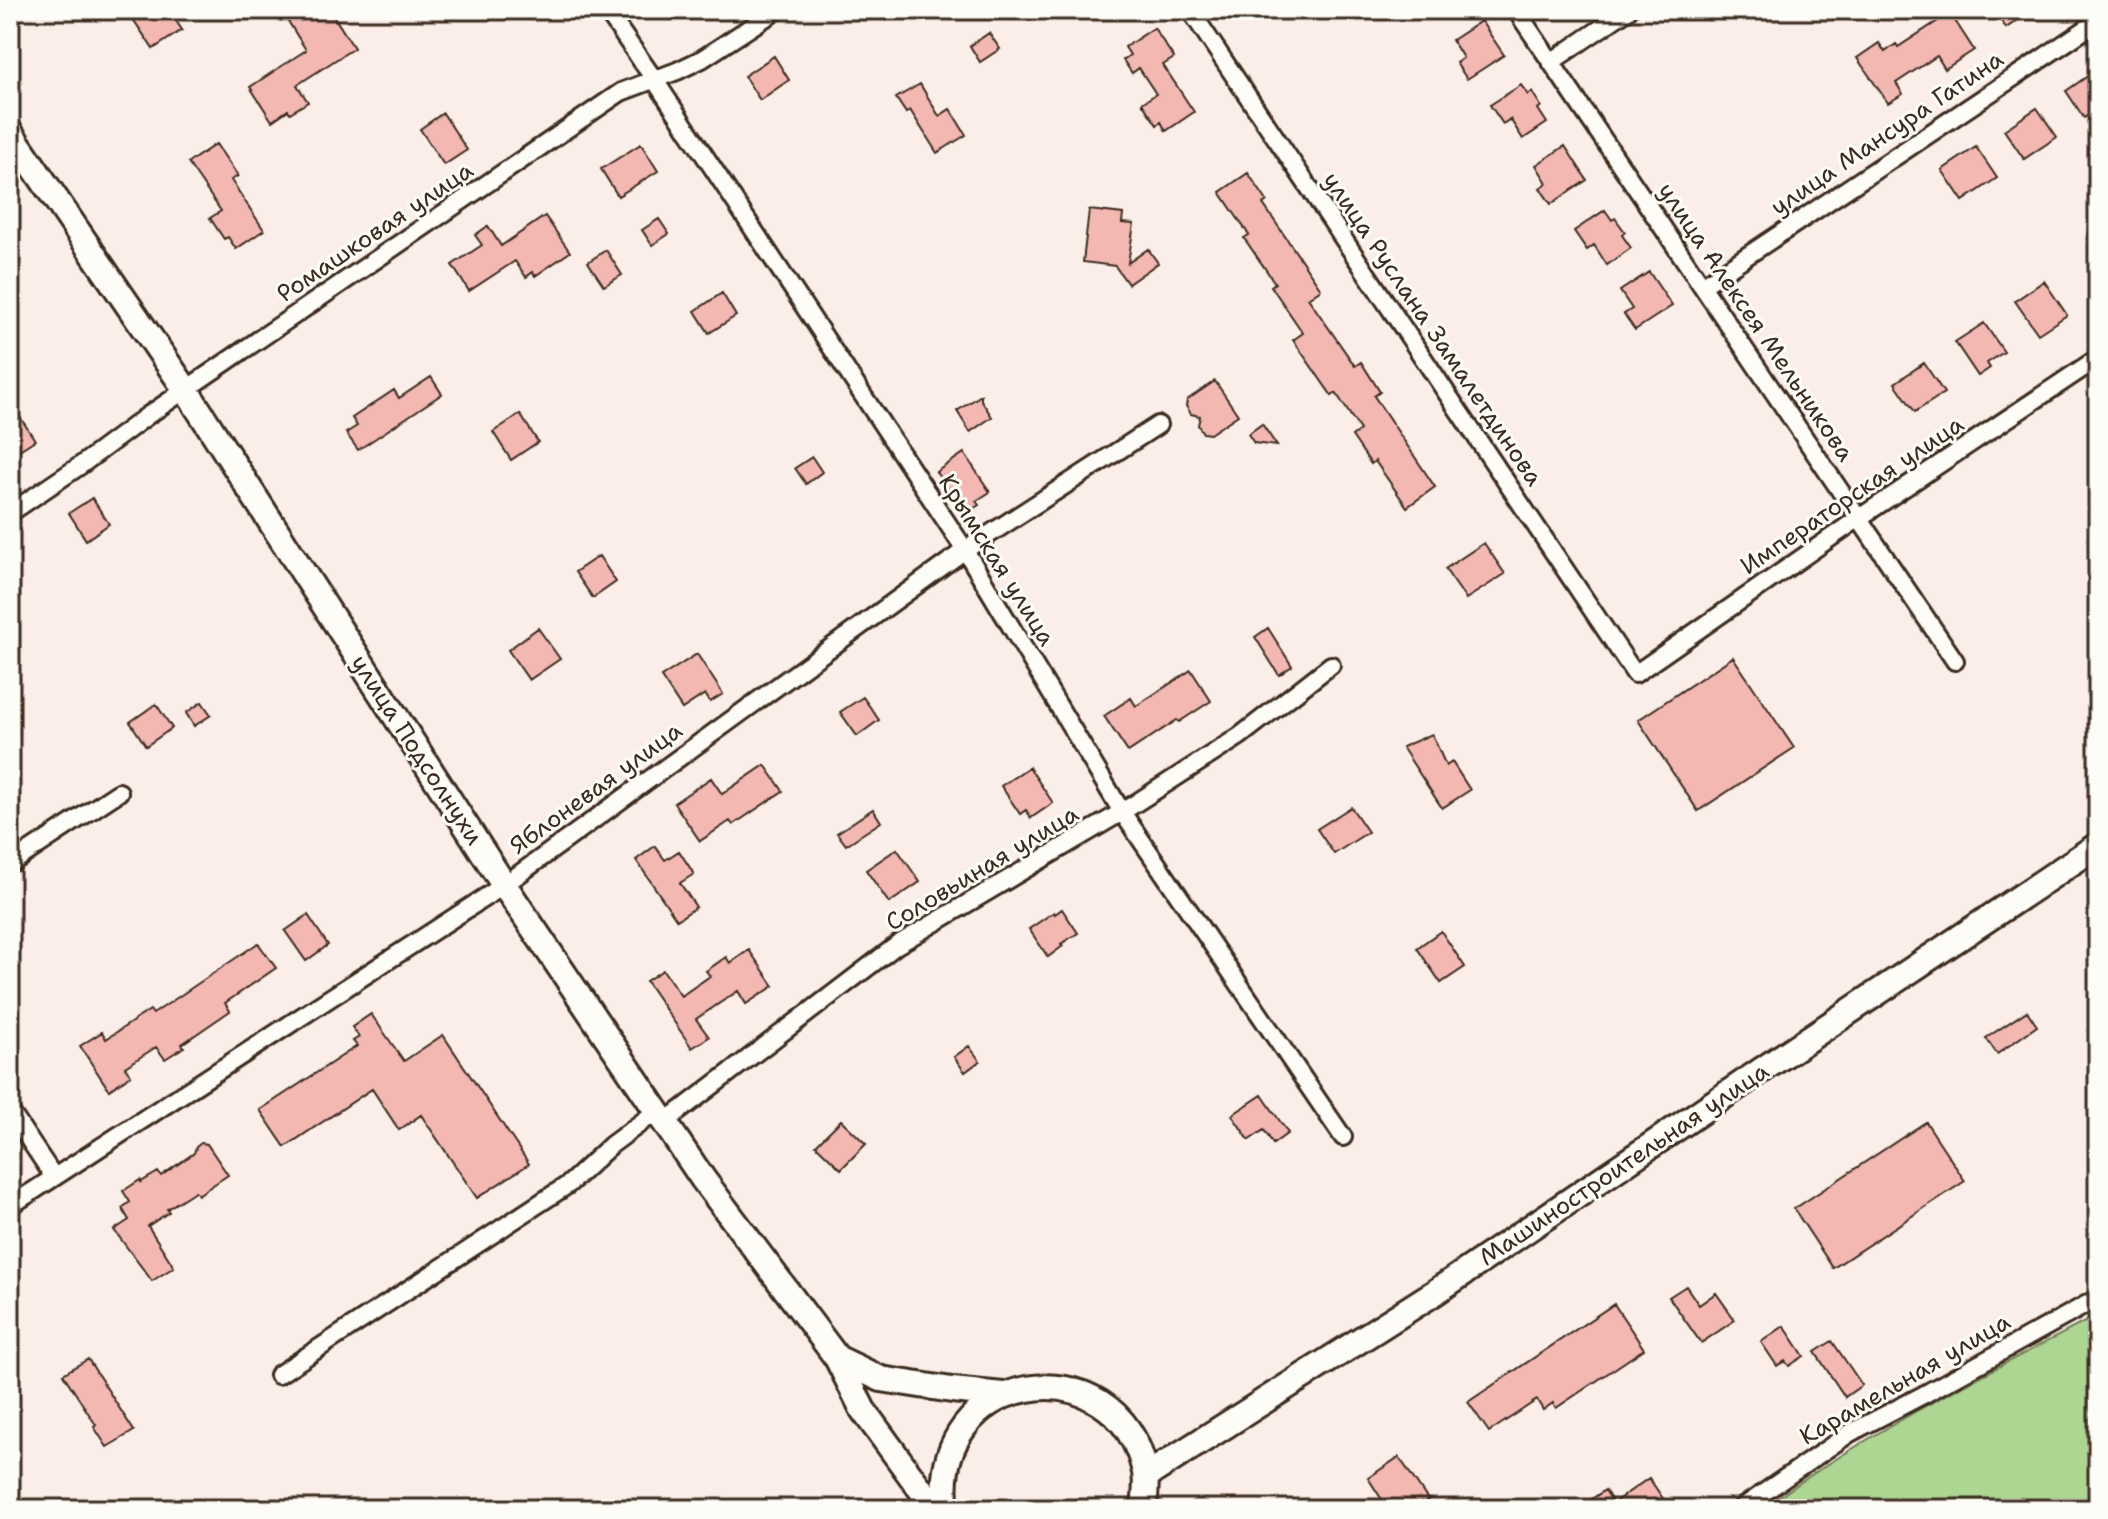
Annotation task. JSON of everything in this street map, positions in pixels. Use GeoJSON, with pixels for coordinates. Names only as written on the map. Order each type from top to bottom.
{"type":"FeatureCollection","features":[{"type":"Feature","properties":{"kind":"street","name":"Крымская улица"},"geometry":{"type":"LineString","coordinates":[[606,10],[965,550],[1122,812],[1343,1137]]}},
{"type":"Feature","properties":{"kind":"street","name":"Ромашковая улица"},"geometry":{"type":"LineString","coordinates":[[10,513],[621,92],[702,59],[777,10]]}},
{"type":"Feature","properties":{"kind":"street","name":"улица Руслана Замалетдинова"},"geometry":{"type":"LineString","coordinates":[[1190,10],[1635,674]]}},
{"type":"Feature","properties":{"kind":"street","name":"улица Алексея Мельникова"},"geometry":{"type":"LineString","coordinates":[[1516,10],[1955,661]]}},
{"type":"Feature","properties":{"kind":"street"},"geometry":{"type":"LineString","coordinates":[[1551,62],[1628,10]]}},
{"type":"Feature","properties":{"kind":"street","name":"улица Мансура Гатина"},"geometry":{"type":"LineString","coordinates":[[1702,286],[2098,21]]}},
{"type":"Feature","properties":{"kind":"street","name":"улица Подсолнухи"},"geometry":{"type":"LineString","coordinates":[[10,132],[186,390],[504,885],[703,1179],[837,1358],[863,1410],[935,1509]]}},
{"type":"Feature","properties":{"kind":"street","name":"Императорская улица"},"geometry":{"type":"LineString","coordinates":[[1635,674],[1859,518],[2098,358]]}},
{"type":"Feature","properties":{"kind":"street","name":"Яблоневая улица"},"geometry":{"type":"LineString","coordinates":[[10,1206],[504,885],[965,550],[1158,425]]}},
{"type":"Feature","properties":{"kind":"street","name":"Соловьиная улица"},"geometry":{"type":"LineString","coordinates":[[278,1375],[569,1184],[611,1145],[661,1116],[897,945],[1122,812],[1240,736],[1331,665]]}},
{"type":"Feature","properties":{"kind":"street"},"geometry":{"type":"LineString","coordinates":[[10,864],[119,792]]}},
{"type":"Feature","properties":{"kind":"street","name":"Машиностроительная улица"},"geometry":{"type":"LineString","coordinates":[[1146,1476],[1434,1293],[2098,845]]}},
{"type":"Feature","properties":{"kind":"street"},"geometry":{"type":"LineString","coordinates":[[10,1111],[54,1177]]}},
{"type":"Feature","properties":{"kind":"street","name":"Карамельная улица"},"geometry":{"type":"LineString","coordinates":[[1740,1509],[1850,1433],[2098,1298]]}},
{"type":"Feature","properties":{"kind":"street"},"geometry":{"type":"LineString","coordinates":[[837,1358],[881,1379],[1003,1395]]}},
{"type":"Feature","properties":{"kind":"street"},"geometry":{"type":"LineString","coordinates":[[946,1509],[944,1473],[955,1441],[975,1414],[1003,1395],[1034,1387],[1065,1388],[1095,1399],[1120,1419],[1137,1445],[1146,1476],[1144,1509]]}},
{"type":"Feature","properties":{"kind":"green space"},"geometry":{"type":"Polygon","coordinates":[[[2098,1315],[2098,1509],[1763,1509],[1884,1430],[2098,1315]]]}},
{"type":"Feature","properties":{"kind":"building"},"geometry":{"type":"Polygon","coordinates":[[[147,10],[169,10],[182,30],[153,49],[133,19],[147,10]]]}},
{"type":"Feature","properties":{"kind":"building"},"geometry":{"type":"Polygon","coordinates":[[[305,10],[314,10],[320,19],[331,12],[354,48],[297,85],[308,102],[272,121],[250,87],[306,50],[288,21],[305,10]]]}},
{"type":"Feature","properties":{"kind":"building"},"geometry":{"type":"Polygon","coordinates":[[[1994,10],[2033,10],[2006,28],[1994,10]]]}},
{"type":"Feature","properties":{"kind":"building"},"geometry":{"type":"Polygon","coordinates":[[[1950,13],[1974,50],[1945,69],[1937,56],[1896,83],[1903,94],[1888,103],[1857,58],[1879,43],[1885,52],[1896,44],[1898,47],[1950,13]]]}},
{"type":"Feature","properties":{"kind":"building"},"geometry":{"type":"Polygon","coordinates":[[[1481,21],[1504,55],[1467,79],[1456,63],[1463,58],[1452,40],[1481,21]]]}},
{"type":"Feature","properties":{"kind":"building"},"geometry":{"type":"Polygon","coordinates":[[[1154,28],[1174,58],[1163,65],[1194,112],[1166,131],[1161,122],[1157,125],[1142,103],[1156,94],[1139,68],[1132,73],[1123,60],[1130,55],[1125,47],[1154,28]]]}},
{"type":"Feature","properties":{"kind":"building"},"geometry":{"type":"Polygon","coordinates":[[[989,33],[1000,49],[980,62],[970,46],[989,33]]]}},
{"type":"Feature","properties":{"kind":"building"},"geometry":{"type":"Polygon","coordinates":[[[774,56],[789,80],[760,100],[744,76],[774,56]]]}},
{"type":"Feature","properties":{"kind":"building"},"geometry":{"type":"Polygon","coordinates":[[[2098,69],[2098,109],[2084,118],[2066,91],[2098,69]]]}},
{"type":"Feature","properties":{"kind":"building"},"geometry":{"type":"Polygon","coordinates":[[[920,84],[939,116],[950,109],[966,135],[937,153],[910,110],[906,113],[896,98],[920,84]]]}},
{"type":"Feature","properties":{"kind":"building"},"geometry":{"type":"Polygon","coordinates":[[[1521,85],[1528,95],[1532,92],[1547,123],[1523,139],[1510,119],[1503,124],[1490,105],[1521,85]]]}},
{"type":"Feature","properties":{"kind":"building"},"geometry":{"type":"Polygon","coordinates":[[[2037,108],[2057,137],[2024,159],[2004,130],[2037,108]]]}},
{"type":"Feature","properties":{"kind":"building"},"geometry":{"type":"Polygon","coordinates":[[[443,113],[467,150],[444,165],[420,129],[443,113]]]}},
{"type":"Feature","properties":{"kind":"building"},"geometry":{"type":"Polygon","coordinates":[[[216,144],[238,176],[231,180],[264,230],[236,249],[228,237],[224,239],[210,218],[221,211],[188,163],[216,144]]]}},
{"type":"Feature","properties":{"kind":"building"},"geometry":{"type":"Polygon","coordinates":[[[641,144],[658,171],[618,196],[601,169],[641,144]]]}},
{"type":"Feature","properties":{"kind":"building"},"geometry":{"type":"Polygon","coordinates":[[[1565,146],[1587,180],[1551,204],[1540,188],[1547,183],[1536,165],[1565,146]]]}},
{"type":"Feature","properties":{"kind":"building"},"geometry":{"type":"Polygon","coordinates":[[[1976,147],[1997,178],[1963,201],[1942,170],[1976,147]]]}},
{"type":"Feature","properties":{"kind":"building"},"geometry":{"type":"Polygon","coordinates":[[[1248,173],[1267,201],[1263,204],[1321,289],[1308,298],[1355,366],[1361,362],[1380,392],[1374,396],[1435,487],[1407,507],[1375,461],[1371,464],[1352,436],[1360,430],[1336,393],[1332,396],[1293,340],[1303,333],[1271,286],[1275,283],[1244,238],[1249,235],[1220,192],[1248,173]]]}},
{"type":"Feature","properties":{"kind":"building"},"geometry":{"type":"Polygon","coordinates":[[[1089,210],[1123,214],[1122,223],[1134,224],[1128,263],[1148,249],[1158,263],[1128,284],[1115,266],[1083,262],[1089,210]]]}},
{"type":"Feature","properties":{"kind":"building"},"geometry":{"type":"Polygon","coordinates":[[[1605,210],[1625,232],[1622,235],[1631,248],[1607,265],[1594,245],[1587,250],[1574,231],[1605,210]]]}},
{"type":"Feature","properties":{"kind":"building"},"geometry":{"type":"Polygon","coordinates":[[[545,216],[570,252],[535,276],[533,272],[526,277],[515,261],[469,291],[452,265],[482,245],[475,235],[488,226],[501,246],[545,216]]]}},
{"type":"Feature","properties":{"kind":"building"},"geometry":{"type":"Polygon","coordinates":[[[659,219],[669,234],[652,245],[642,230],[659,219]]]}},
{"type":"Feature","properties":{"kind":"building"},"geometry":{"type":"Polygon","coordinates":[[[606,250],[622,275],[604,286],[588,262],[606,250]]]}},
{"type":"Feature","properties":{"kind":"building"},"geometry":{"type":"Polygon","coordinates":[[[1649,272],[1672,306],[1635,330],[1624,314],[1632,309],[1620,291],[1649,272]]]}},
{"type":"Feature","properties":{"kind":"building"},"geometry":{"type":"Polygon","coordinates":[[[2044,281],[2067,315],[2038,334],[2015,301],[2044,281]]]}},
{"type":"Feature","properties":{"kind":"building"},"geometry":{"type":"Polygon","coordinates":[[[722,293],[736,316],[709,333],[695,311],[722,293]]]}},
{"type":"Feature","properties":{"kind":"building"},"geometry":{"type":"Polygon","coordinates":[[[1984,323],[2004,352],[1987,363],[1990,368],[1978,376],[1955,342],[1984,323]]]}},
{"type":"Feature","properties":{"kind":"building"},"geometry":{"type":"Polygon","coordinates":[[[1924,363],[1944,393],[1915,412],[1895,383],[1924,363]]]}},
{"type":"Feature","properties":{"kind":"building"},"geometry":{"type":"Polygon","coordinates":[[[431,377],[442,394],[358,450],[346,433],[357,426],[352,418],[394,390],[399,398],[431,377]]]}},
{"type":"Feature","properties":{"kind":"building"},"geometry":{"type":"Polygon","coordinates":[[[1215,381],[1238,415],[1210,434],[1203,433],[1198,425],[1200,416],[1191,414],[1186,406],[1187,400],[1215,381]]]}},
{"type":"Feature","properties":{"kind":"building"},"geometry":{"type":"Polygon","coordinates":[[[981,395],[992,417],[970,432],[957,411],[981,395]]]}},
{"type":"Feature","properties":{"kind":"building"},"geometry":{"type":"Polygon","coordinates":[[[520,414],[538,442],[511,460],[493,432],[520,414]]]}},
{"type":"Feature","properties":{"kind":"building"},"geometry":{"type":"Polygon","coordinates":[[[20,417],[35,440],[10,456],[10,424],[20,417]]]}},
{"type":"Feature","properties":{"kind":"building"},"geometry":{"type":"Polygon","coordinates":[[[1262,424],[1277,446],[1254,443],[1248,434],[1262,424]]]}},
{"type":"Feature","properties":{"kind":"building"},"geometry":{"type":"Polygon","coordinates":[[[964,453],[990,492],[976,501],[979,505],[965,514],[936,472],[964,453]]]}},
{"type":"Feature","properties":{"kind":"building"},"geometry":{"type":"Polygon","coordinates":[[[812,457],[822,472],[806,484],[795,468],[812,457]]]}},
{"type":"Feature","properties":{"kind":"building"},"geometry":{"type":"Polygon","coordinates":[[[92,498],[109,524],[86,540],[69,513],[92,498]]]}},
{"type":"Feature","properties":{"kind":"building"},"geometry":{"type":"Polygon","coordinates":[[[1484,543],[1505,574],[1466,599],[1445,569],[1484,543]]]}},
{"type":"Feature","properties":{"kind":"building"},"geometry":{"type":"Polygon","coordinates":[[[599,556],[616,582],[593,598],[575,572],[599,556]]]}},
{"type":"Feature","properties":{"kind":"building"},"geometry":{"type":"Polygon","coordinates":[[[538,628],[560,659],[529,680],[508,650],[538,628]]]}},
{"type":"Feature","properties":{"kind":"building"},"geometry":{"type":"Polygon","coordinates":[[[1268,628],[1292,666],[1279,675],[1255,637],[1268,628]]]}},
{"type":"Feature","properties":{"kind":"building"},"geometry":{"type":"Polygon","coordinates":[[[697,654],[723,694],[710,702],[705,694],[682,709],[661,677],[697,654]]]}},
{"type":"Feature","properties":{"kind":"building"},"geometry":{"type":"Polygon","coordinates":[[[1733,657],[1794,748],[1698,811],[1638,720],[1733,657]]]}},
{"type":"Feature","properties":{"kind":"building"},"geometry":{"type":"Polygon","coordinates":[[[1191,670],[1211,701],[1128,752],[1104,716],[1131,698],[1136,706],[1191,670]]]}},
{"type":"Feature","properties":{"kind":"building"},"geometry":{"type":"Polygon","coordinates":[[[863,697],[879,720],[857,736],[840,712],[863,697]]]}},
{"type":"Feature","properties":{"kind":"building"},"geometry":{"type":"Polygon","coordinates":[[[202,702],[211,715],[194,726],[186,713],[202,702]]]}},
{"type":"Feature","properties":{"kind":"building"},"geometry":{"type":"Polygon","coordinates":[[[156,704],[172,728],[146,746],[130,722],[156,704]]]}},
{"type":"Feature","properties":{"kind":"building"},"geometry":{"type":"Polygon","coordinates":[[[1432,734],[1446,766],[1452,762],[1470,790],[1442,808],[1402,747],[1432,734]]]}},
{"type":"Feature","properties":{"kind":"building"},"geometry":{"type":"Polygon","coordinates":[[[765,765],[783,791],[733,825],[730,821],[700,841],[674,803],[711,778],[722,794],[765,765]]]}},
{"type":"Feature","properties":{"kind":"building"},"geometry":{"type":"Polygon","coordinates":[[[1029,767],[1053,803],[1031,818],[1026,810],[1020,814],[1001,786],[1029,767]]]}},
{"type":"Feature","properties":{"kind":"building"},"geometry":{"type":"Polygon","coordinates":[[[1351,807],[1368,832],[1334,854],[1317,829],[1351,807]]]}},
{"type":"Feature","properties":{"kind":"building"},"geometry":{"type":"Polygon","coordinates":[[[873,809],[881,822],[846,845],[837,833],[873,809]]]}},
{"type":"Feature","properties":{"kind":"building"},"geometry":{"type":"Polygon","coordinates":[[[655,846],[665,860],[679,851],[694,874],[680,883],[696,907],[677,920],[636,860],[655,846]]]}},
{"type":"Feature","properties":{"kind":"building"},"geometry":{"type":"Polygon","coordinates":[[[897,849],[920,882],[889,903],[866,870],[897,849]]]}},
{"type":"Feature","properties":{"kind":"building"},"geometry":{"type":"Polygon","coordinates":[[[1062,909],[1078,933],[1048,957],[1029,929],[1062,909]]]}},
{"type":"Feature","properties":{"kind":"building"},"geometry":{"type":"Polygon","coordinates":[[[308,915],[328,945],[306,961],[285,931],[308,915]]]}},
{"type":"Feature","properties":{"kind":"building"},"geometry":{"type":"Polygon","coordinates":[[[1441,931],[1465,967],[1441,983],[1417,948],[1441,931]]]}},
{"type":"Feature","properties":{"kind":"building"},"geometry":{"type":"Polygon","coordinates":[[[258,943],[276,968],[225,1003],[230,1011],[182,1044],[184,1047],[165,1059],[156,1047],[125,1067],[131,1075],[109,1090],[80,1046],[102,1032],[106,1039],[150,1010],[153,1014],[258,943]]]}},
{"type":"Feature","properties":{"kind":"building"},"geometry":{"type":"Polygon","coordinates":[[[749,950],[774,986],[746,1004],[738,991],[696,1019],[709,1037],[692,1048],[646,981],[663,970],[681,996],[710,976],[706,971],[726,957],[730,963],[749,950]]]}},
{"type":"Feature","properties":{"kind":"building"},"geometry":{"type":"Polygon","coordinates":[[[2027,1011],[2037,1026],[1997,1054],[1986,1038],[2027,1011]]]}},
{"type":"Feature","properties":{"kind":"building"},"geometry":{"type":"Polygon","coordinates":[[[371,1014],[404,1061],[443,1035],[529,1164],[477,1198],[421,1115],[399,1130],[372,1089],[285,1147],[260,1110],[357,1046],[353,1041],[359,1037],[352,1027],[371,1014]]]}},
{"type":"Feature","properties":{"kind":"building"},"geometry":{"type":"Polygon","coordinates":[[[969,1046],[980,1061],[965,1072],[954,1057],[969,1046]]]}},
{"type":"Feature","properties":{"kind":"building"},"geometry":{"type":"Polygon","coordinates":[[[1262,1095],[1288,1133],[1273,1144],[1264,1130],[1249,1140],[1232,1115],[1262,1095]]]}},
{"type":"Feature","properties":{"kind":"building"},"geometry":{"type":"Polygon","coordinates":[[[841,1120],[866,1144],[841,1169],[816,1145],[841,1120]]]}},
{"type":"Feature","properties":{"kind":"building"},"geometry":{"type":"Polygon","coordinates":[[[1926,1122],[1965,1181],[1833,1268],[1794,1209],[1926,1122]]]}},
{"type":"Feature","properties":{"kind":"building"},"geometry":{"type":"Polygon","coordinates":[[[201,1143],[207,1144],[228,1175],[198,1195],[195,1191],[148,1226],[174,1267],[152,1281],[114,1230],[129,1220],[122,1208],[130,1202],[123,1191],[158,1172],[161,1176],[194,1153],[201,1143]]]}},
{"type":"Feature","properties":{"kind":"building"},"geometry":{"type":"Polygon","coordinates":[[[1686,1286],[1699,1305],[1716,1293],[1735,1320],[1701,1343],[1669,1297],[1686,1286]]]}},
{"type":"Feature","properties":{"kind":"building"},"geometry":{"type":"Polygon","coordinates":[[[1614,1304],[1644,1349],[1556,1408],[1553,1403],[1543,1410],[1537,1400],[1489,1432],[1468,1402],[1614,1304]]]}},
{"type":"Feature","properties":{"kind":"building"},"geometry":{"type":"Polygon","coordinates":[[[1784,1326],[1804,1356],[1789,1366],[1785,1361],[1777,1366],[1761,1342],[1784,1326]]]}},
{"type":"Feature","properties":{"kind":"building"},"geometry":{"type":"Polygon","coordinates":[[[1832,1341],[1862,1385],[1845,1397],[1815,1352],[1832,1341]]]}},
{"type":"Feature","properties":{"kind":"building"},"geometry":{"type":"Polygon","coordinates":[[[88,1359],[134,1431],[107,1447],[63,1374],[88,1359]]]}},
{"type":"Feature","properties":{"kind":"building"},"geometry":{"type":"Polygon","coordinates":[[[1399,1457],[1428,1500],[1414,1509],[1388,1509],[1368,1478],[1399,1457]]]}},
{"type":"Feature","properties":{"kind":"building"},"geometry":{"type":"Polygon","coordinates":[[[1649,1478],[1670,1509],[1577,1509],[1605,1490],[1613,1503],[1649,1478]]]}}]}
